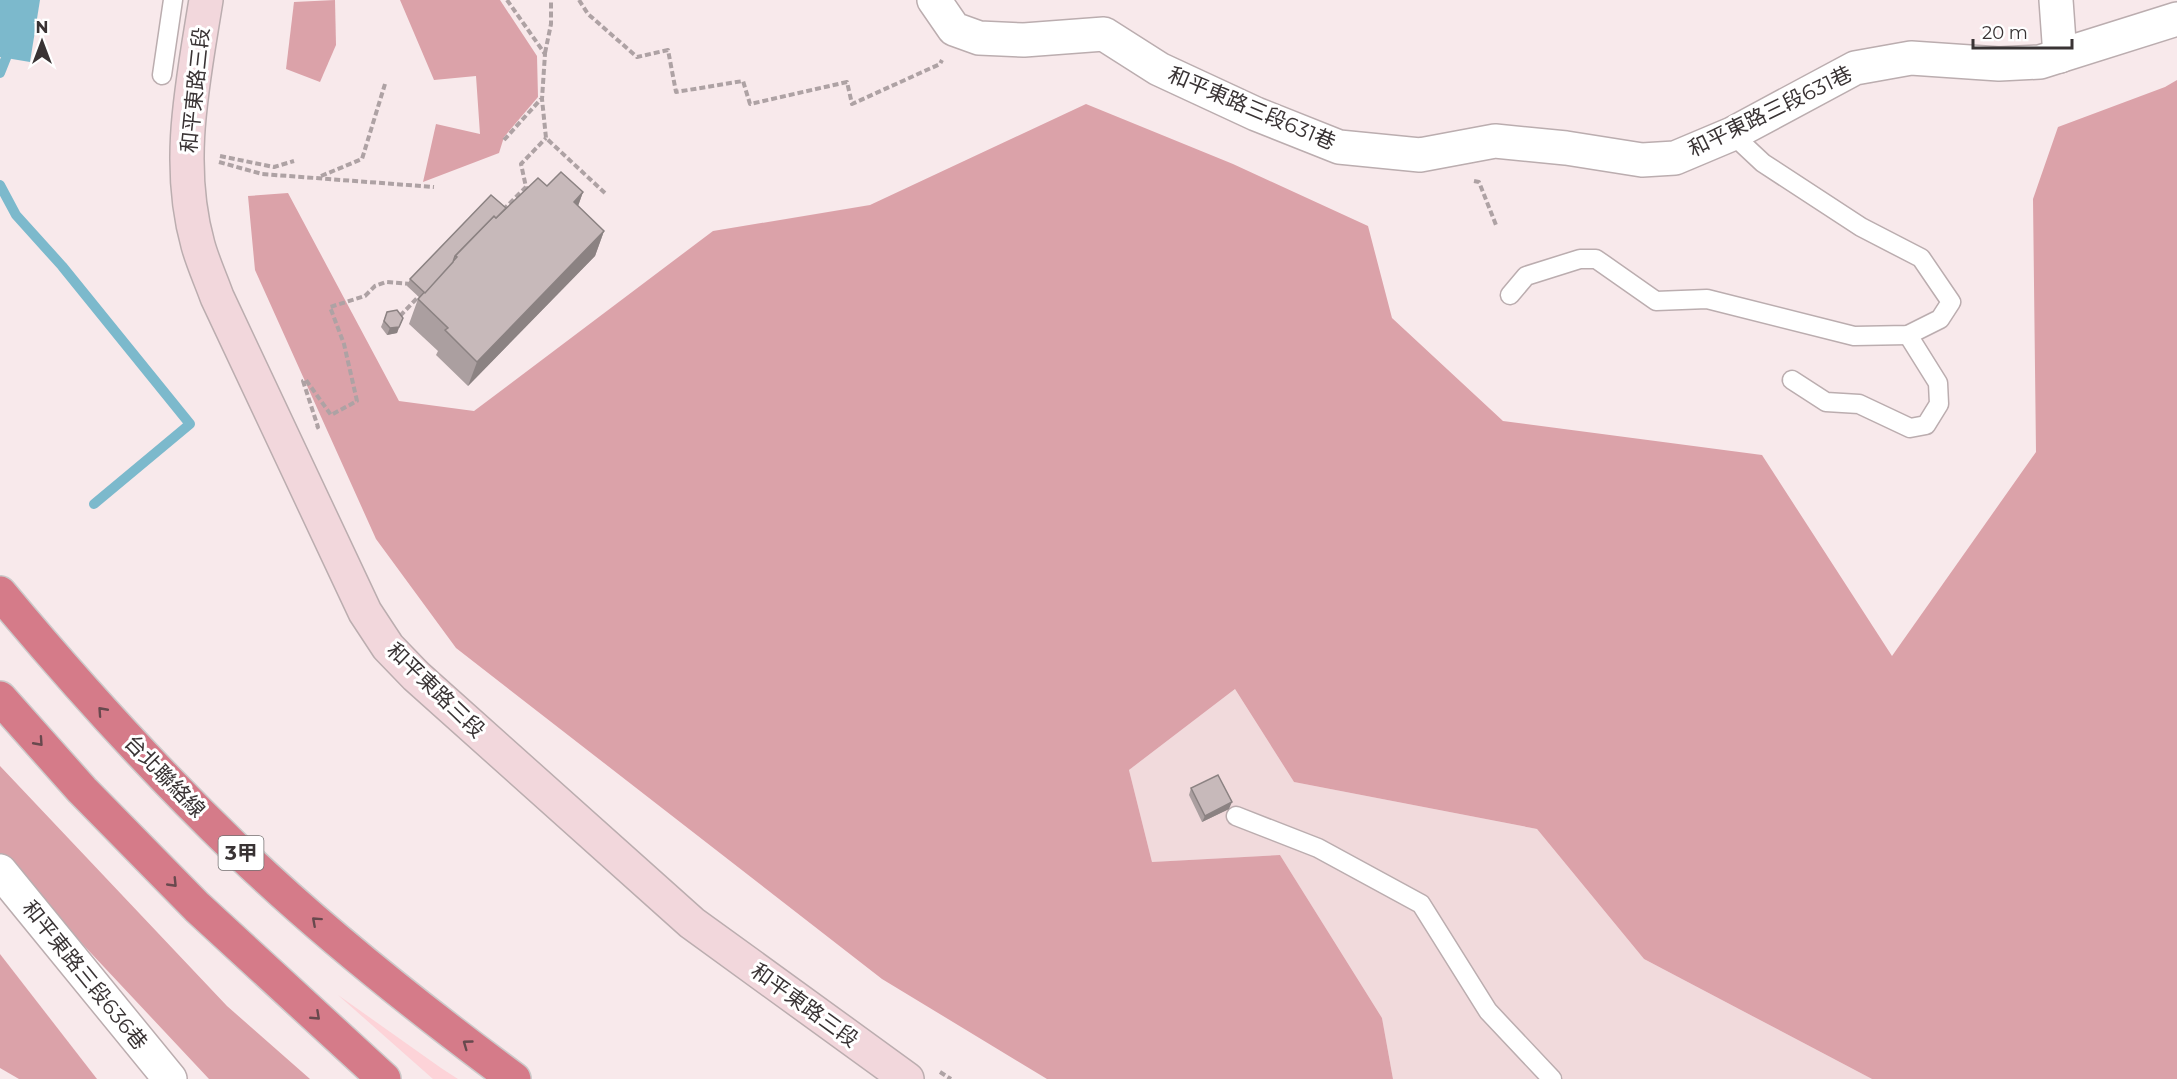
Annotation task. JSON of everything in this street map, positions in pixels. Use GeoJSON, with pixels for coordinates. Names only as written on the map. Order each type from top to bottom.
{"type":"FeatureCollection","features":[{"type":"Feature","properties":{"kind":"highway","name":"台北聯絡線"},"geometry":{"type":"LineString","coordinates":[[0,593],[136,748],[238,851],[338,942],[438,1023],[514,1079]]}},
{"type":"Feature","properties":{"kind":"highway"},"geometry":{"type":"LineString","coordinates":[[0,698],[82,790],[197,908],[384,1079]]}},
{"type":"Feature","properties":{"kind":"main road","name":"和平東路三段"},"geometry":{"type":"LineString","coordinates":[[206,0],[188,115],[186,153],[189,196],[198,245],[217,297],[365,612],[388,647],[416,676],[692,923],[907,1079]]}},
{"type":"Feature","properties":{"kind":"street"},"geometry":{"type":"LineString","coordinates":[[934,0],[954,29]]}},
{"type":"Feature","properties":{"kind":"street"},"geometry":{"type":"LineString","coordinates":[[2056,0],[2060,56]]}},
{"type":"Feature","properties":{"kind":"street","name":"和平東路三段631巷"},"geometry":{"type":"LineString","coordinates":[[954,29],[979,38],[1024,40],[1104,34],[1159,69],[1256,114],[1339,147],[1419,156],[1495,141],[1566,148],[1642,160],[1675,158],[1732,134],[1855,68],[1911,58],[1999,64],[2040,62],[2177,19]]}},
{"type":"Feature","properties":{"kind":"street","name":"和平東路三段636巷"},"geometry":{"type":"LineString","coordinates":[[0,871],[170,1079]]}},
{"type":"Feature","properties":{"kind":"lane"},"geometry":{"type":"LineString","coordinates":[[162,75],[173,0]]}},
{"type":"Feature","properties":{"kind":"lane"},"geometry":{"type":"LineString","coordinates":[[1510,295],[1526,276],[1580,259],[1596,259],[1656,300],[1707,299],[1854,336],[1908,334],[1940,319],[1951,302],[1921,258],[1861,227],[1763,163],[1732,134]]}},
{"type":"Feature","properties":{"kind":"lane"},"geometry":{"type":"LineString","coordinates":[[1792,380],[1826,402],[1859,404],[1910,428],[1926,425],[1939,404],[1938,383],[1908,334]]}},
{"type":"Feature","properties":{"kind":"lane"},"geometry":{"type":"LineString","coordinates":[[1236,816],[1318,848],[1421,904],[1488,1011],[1552,1079]]}},
{"type":"Feature","properties":{"kind":"path"},"geometry":{"type":"LineString","coordinates":[[507,0],[545,54]]}},
{"type":"Feature","properties":{"kind":"path"},"geometry":{"type":"LineString","coordinates":[[551,0],[551,24],[545,54],[542,99],[546,138],[607,195]]}},
{"type":"Feature","properties":{"kind":"path"},"geometry":{"type":"LineString","coordinates":[[579,0],[588,14],[637,57],[668,50],[676,92],[743,81],[750,104],[847,82],[852,104],[940,64],[954,29]]}},
{"type":"Feature","properties":{"kind":"path"},"geometry":{"type":"LineString","coordinates":[[320,176],[362,159],[385,84]]}},
{"type":"Feature","properties":{"kind":"path"},"geometry":{"type":"LineString","coordinates":[[504,140],[542,99]]}},
{"type":"Feature","properties":{"kind":"path"},"geometry":{"type":"LineString","coordinates":[[502,212],[526,187],[520,164],[546,138]]}},
{"type":"Feature","properties":{"kind":"path"},"geometry":{"type":"LineString","coordinates":[[186,153],[232,157],[274,167],[294,161]]}},
{"type":"Feature","properties":{"kind":"path"},"geometry":{"type":"LineString","coordinates":[[186,153],[262,174],[320,176],[363,183],[434,187]]}},
{"type":"Feature","properties":{"kind":"path"},"geometry":{"type":"LineString","coordinates":[[1468,179],[1479,182],[1496,225]]}},
{"type":"Feature","properties":{"kind":"path"},"geometry":{"type":"LineString","coordinates":[[318,427],[303,381],[306,380],[331,415],[357,401],[344,344],[330,307],[365,296],[375,286],[386,282],[419,284]]}},
{"type":"Feature","properties":{"kind":"path"},"geometry":{"type":"LineString","coordinates":[[400,316],[430,285]]}},
{"type":"Feature","properties":{"kind":"shaded area"},"geometry":{"type":"Polygon","coordinates":[[[335,0],[336,45],[320,82],[286,69],[294,2],[335,0]]]}},
{"type":"Feature","properties":{"kind":"shaded area"},"geometry":{"type":"Polygon","coordinates":[[[400,0],[500,0],[537,56],[538,97],[504,137],[499,153],[423,182],[436,124],[480,134],[476,76],[434,80],[400,0]]]}},
{"type":"Feature","properties":{"kind":"shaded area"},"geometry":{"type":"Polygon","coordinates":[[[2177,80],[2177,1079],[1872,1079],[1644,959],[1537,829],[1294,782],[1235,689],[1129,770],[1152,862],[1280,855],[1382,1018],[1393,1079],[1047,1079],[882,979],[456,648],[376,539],[255,270],[248,196],[288,193],[399,401],[474,411],[713,231],[870,205],[1086,104],[1233,164],[1368,226],[1392,318],[1503,421],[1762,455],[1892,656],[2036,452],[2033,199],[2058,127],[2165,87],[2177,80]]]}},
{"type":"Feature","properties":{"kind":"shaded area"},"geometry":{"type":"Polygon","coordinates":[[[1235,689],[1294,782],[1537,829],[1644,959],[1872,1079],[1393,1079],[1382,1018],[1280,855],[1152,862],[1129,770],[1235,689]]]}},
{"type":"Feature","properties":{"kind":"shaded area"},"geometry":{"type":"Polygon","coordinates":[[[0,766],[227,1006],[310,1079],[209,1079],[0,856],[0,766]]]}},
{"type":"Feature","properties":{"kind":"shaded area"},"geometry":{"type":"Polygon","coordinates":[[[0,954],[97,1079],[19,1079],[0,1068],[0,954]]]}},
{"type":"Feature","properties":{"kind":"shaded area"},"geometry":{"type":"Polygon","coordinates":[[[338,995],[441,1068],[458,1079],[433,1079],[338,995]]]}},
{"type":"Feature","properties":{"kind":"water"},"geometry":{"type":"Polygon","coordinates":[[[0,0],[40,0],[30,62],[0,57],[0,0]]]}},
{"type":"Feature","properties":{"kind":"building"},"geometry":{"type":"Polygon","coordinates":[[[561,172],[583,192],[574,202],[604,231],[477,362],[445,330],[448,328],[418,299],[494,216],[496,218],[538,178],[547,186],[561,172]]]}},
{"type":"Feature","properties":{"kind":"building"},"geometry":{"type":"Polygon","coordinates":[[[491,195],[506,208],[496,218],[494,216],[455,256],[453,262],[425,293],[410,279],[491,195]]]}},
{"type":"Feature","properties":{"kind":"building"},"geometry":{"type":"Polygon","coordinates":[[[397,310],[403,318],[399,327],[390,328],[384,321],[387,312],[397,310]]]}},
{"type":"Feature","properties":{"kind":"building"},"geometry":{"type":"Polygon","coordinates":[[[1218,775],[1232,802],[1205,816],[1191,788],[1218,775]]]}},
{"type":"Feature","properties":{"kind":"waterway"},"geometry":{"type":"LineString","coordinates":[[0,73],[6,58]]}},
{"type":"Feature","properties":{"kind":"waterway"},"geometry":{"type":"LineString","coordinates":[[0,185],[16,215],[62,266],[190,424],[94,504]]}}]}
